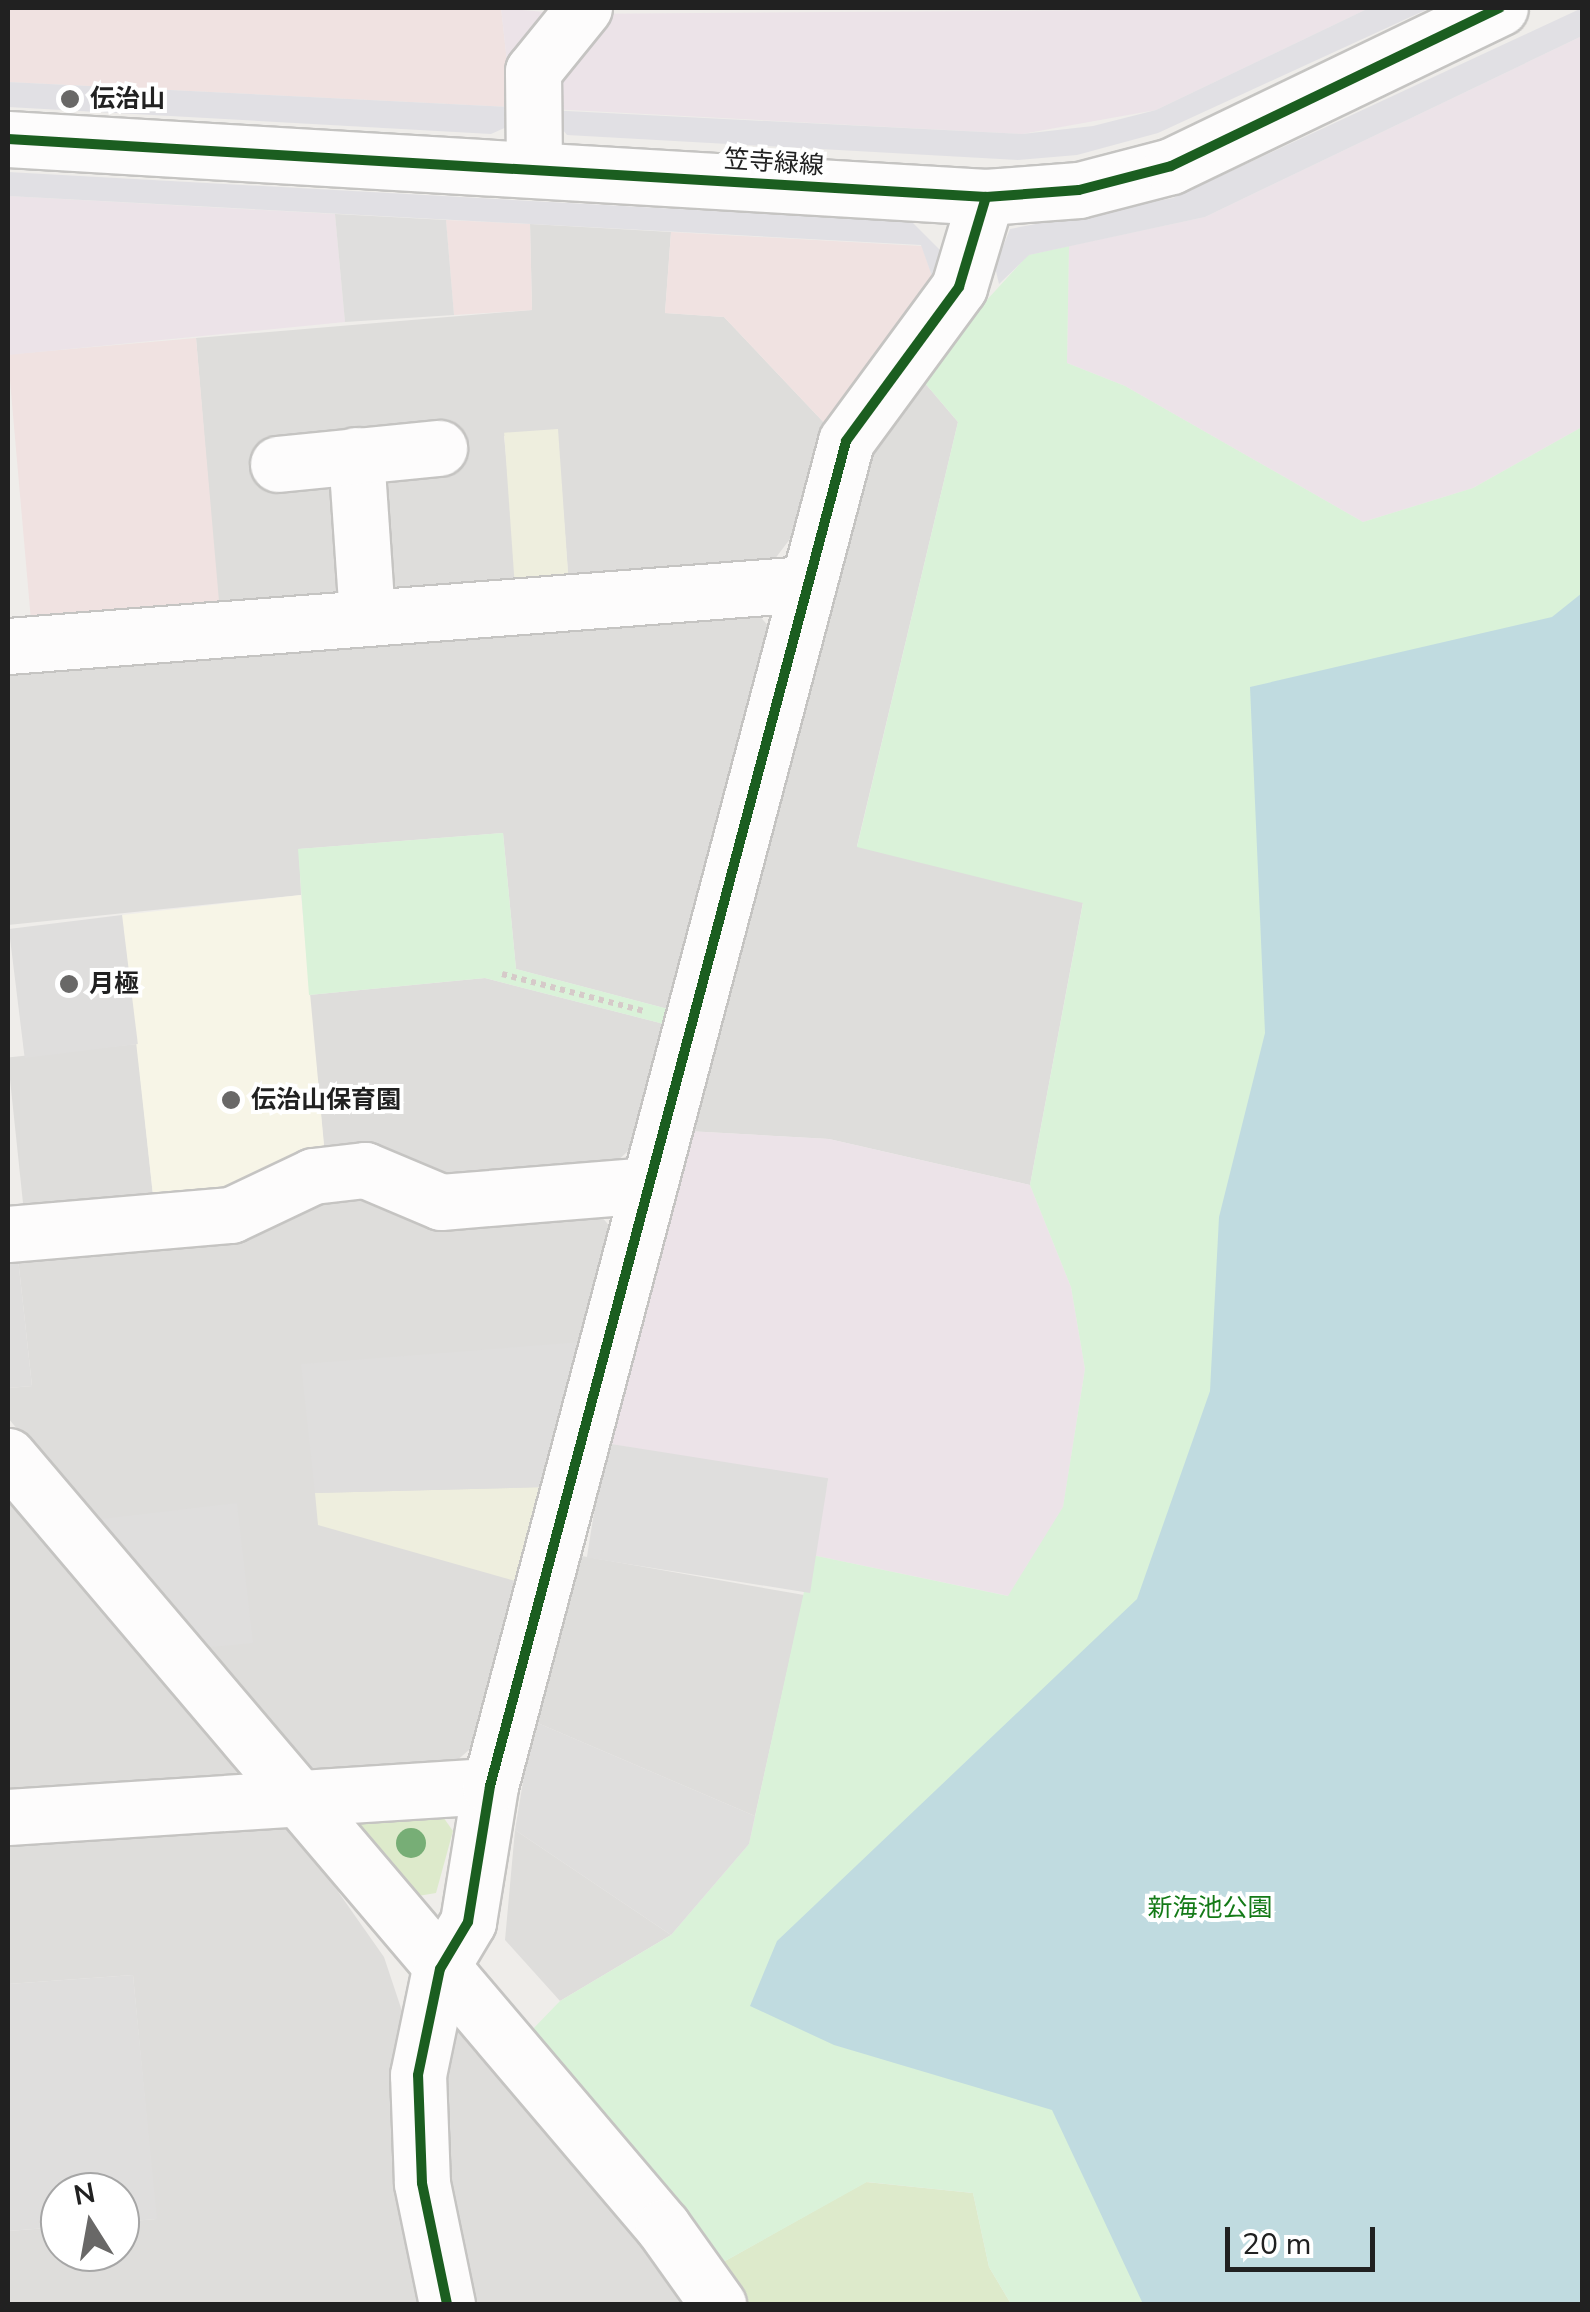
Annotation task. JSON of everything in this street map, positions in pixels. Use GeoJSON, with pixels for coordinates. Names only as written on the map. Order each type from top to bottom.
{"type":"FeatureCollection","features":[{"type":"Feature","properties":{"kind":"street"},"geometry":{"type":"LineString","coordinates":[[534,167],[533,71],[584,8]]}},
{"type":"Feature","properties":{"kind":"street","name":"笠寺緑線"},"geometry":{"type":"LineString","coordinates":[[8,139],[534,167],[986,197],[1079,190],[1171,166],[1500,8]]}},
{"type":"Feature","properties":{"kind":"street"},"geometry":{"type":"LineString","coordinates":[[447,2304],[422,2183],[418,2076],[440,1969],[468,1922],[490,1786],[805,584],[846,441],[959,287],[986,197]]}},
{"type":"Feature","properties":{"kind":"street"},"geometry":{"type":"LineString","coordinates":[[278,464],[439,448]]}},
{"type":"Feature","properties":{"kind":"street"},"geometry":{"type":"LineString","coordinates":[[356,455],[367,618]]}},
{"type":"Feature","properties":{"kind":"street"},"geometry":{"type":"LineString","coordinates":[[8,646],[805,584]]}},
{"type":"Feature","properties":{"kind":"street"},"geometry":{"type":"LineString","coordinates":[[8,1234],[231,1215],[313,1176],[365,1170],[441,1202],[647,1185]]}},
{"type":"Feature","properties":{"kind":"street"},"geometry":{"type":"LineString","coordinates":[[8,1456],[440,1969],[664,2227],[718,2304]]}},
{"type":"Feature","properties":{"kind":"street"},"geometry":{"type":"LineString","coordinates":[[8,1817],[490,1786]]}},
{"type":"Feature","properties":{"kind":"path"},"geometry":{"type":"LineString","coordinates":[[502,974],[689,1023]]}},
{"type":"Feature","properties":{"kind":"shaded area"},"geometry":{"type":"Polygon","coordinates":[[[8,8],[501,8],[512,107],[8,82],[8,8]]]}},
{"type":"Feature","properties":{"kind":"shaded area"},"geometry":{"type":"Polygon","coordinates":[[[501,8],[568,14],[1369,8],[1156,110],[1022,134],[512,107],[501,8]]]}},
{"type":"Feature","properties":{"kind":"shaded area"},"geometry":{"type":"Polygon","coordinates":[[[1369,8],[1430,8],[1158,133],[1077,155],[1018,160],[567,135],[547,110],[1022,134],[1093,126],[1156,110],[1369,8]]]}},
{"type":"Feature","properties":{"kind":"shaded area"},"geometry":{"type":"Polygon","coordinates":[[[1582,8],[1582,36],[1205,217],[1029,255],[999,284],[995,267],[1010,229],[1173,198],[1582,8]]]}},
{"type":"Feature","properties":{"kind":"shaded area"},"geometry":{"type":"Polygon","coordinates":[[[1582,36],[1582,427],[1473,488],[1363,522],[1125,386],[1067,363],[1069,246],[1205,217],[1582,36]]]}},
{"type":"Feature","properties":{"kind":"shaded area"},"geometry":{"type":"Polygon","coordinates":[[[8,82],[512,107],[511,125],[491,134],[8,107],[8,82]]]}},
{"type":"Feature","properties":{"kind":"shaded area"},"geometry":{"type":"Polygon","coordinates":[[[8,172],[912,222],[941,251],[933,279],[921,245],[8,196],[8,172]]]}},
{"type":"Feature","properties":{"kind":"shaded area"},"geometry":{"type":"Polygon","coordinates":[[[8,196],[335,214],[345,322],[8,355],[8,196]]]}},
{"type":"Feature","properties":{"kind":"shaded area"},"geometry":{"type":"Polygon","coordinates":[[[335,214],[446,220],[454,315],[345,322],[335,214]]]}},
{"type":"Feature","properties":{"kind":"shaded area"},"geometry":{"type":"Polygon","coordinates":[[[446,220],[530,224],[532,310],[454,315],[446,220]]]}},
{"type":"Feature","properties":{"kind":"shaded area"},"geometry":{"type":"Polygon","coordinates":[[[530,224],[671,232],[665,313],[724,317],[829,428],[793,535],[768,568],[569,586],[557,430],[504,436],[519,590],[405,598],[386,581],[376,485],[321,475],[343,494],[349,585],[335,604],[219,614],[196,338],[532,310],[530,224]]]}},
{"type":"Feature","properties":{"kind":"shaded area"},"geometry":{"type":"Polygon","coordinates":[[[671,232],[922,246],[933,279],[829,428],[724,317],[665,313],[671,232]]]}},
{"type":"Feature","properties":{"kind":"shaded area"},"geometry":{"type":"Polygon","coordinates":[[[196,338],[220,614],[32,630],[8,354],[196,338]]]}},
{"type":"Feature","properties":{"kind":"shaded area"},"geometry":{"type":"Polygon","coordinates":[[[918,375],[958,422],[857,846],[1083,902],[1030,1185],[829,1139],[687,1131],[863,462],[918,375]]]}},
{"type":"Feature","properties":{"kind":"shaded area"},"geometry":{"type":"Polygon","coordinates":[[[750,605],[770,628],[668,1009],[516,969],[503,833],[299,849],[301,895],[8,925],[8,665],[750,605]]]}},
{"type":"Feature","properties":{"kind":"shaded area","name":"伝治山保育園"},"geometry":{"type":"Polygon","coordinates":[[[301,895],[325,1156],[276,1179],[154,1204],[122,915],[301,895]]]}},
{"type":"Feature","properties":{"kind":"shaded area","name":"月極"},"geometry":{"type":"Polygon","coordinates":[[[122,915],[138,1044],[25,1058],[9,929],[122,915]]]}},
{"type":"Feature","properties":{"kind":"shaded area"},"geometry":{"type":"Polygon","coordinates":[[[485,978],[664,1024],[632,1147],[605,1173],[443,1184],[325,1156],[309,995],[485,978]]]}},
{"type":"Feature","properties":{"kind":"shaded area"},"geometry":{"type":"Polygon","coordinates":[[[137,1044],[154,1204],[25,1218],[8,1058],[137,1044]]]}},
{"type":"Feature","properties":{"kind":"shaded area"},"geometry":{"type":"Polygon","coordinates":[[[687,1131],[829,1139],[1030,1185],[1071,1287],[1085,1369],[1063,1508],[1009,1596],[812,1555],[828,1481],[605,1443],[687,1131]]]}},
{"type":"Feature","properties":{"kind":"shaded area"},"geometry":{"type":"Polygon","coordinates":[[[315,1193],[595,1209],[612,1229],[478,1742],[446,1770],[313,1780],[8,1418],[8,1388],[32,1386],[17,1249],[315,1193]]]}},
{"type":"Feature","properties":{"kind":"shaded area"},"geometry":{"type":"Polygon","coordinates":[[[17,1249],[32,1386],[8,1388],[8,1250],[17,1249]]]}},
{"type":"Feature","properties":{"kind":"shaded area"},"geometry":{"type":"Polygon","coordinates":[[[582,1342],[544,1487],[315,1493],[301,1364],[582,1342]]]}},
{"type":"Feature","properties":{"kind":"shaded area"},"geometry":{"type":"Polygon","coordinates":[[[605,1443],[828,1478],[810,1593],[587,1558],[605,1443]]]}},
{"type":"Feature","properties":{"kind":"shaded area"},"geometry":{"type":"Polygon","coordinates":[[[8,1498],[247,1781],[8,1799],[8,1498]]]}},
{"type":"Feature","properties":{"kind":"shaded area"},"geometry":{"type":"Polygon","coordinates":[[[237,1503],[253,1643],[201,1648],[93,1520],[237,1503]]]}},
{"type":"Feature","properties":{"kind":"shaded area"},"geometry":{"type":"Polygon","coordinates":[[[576,1555],[804,1595],[755,1816],[533,1721],[576,1555]]]}},
{"type":"Feature","properties":{"kind":"shaded area"},"geometry":{"type":"Polygon","coordinates":[[[533,1721],[755,1816],[749,1844],[671,1935],[515,1830],[533,1721]]]}},
{"type":"Feature","properties":{"kind":"shaded area"},"geometry":{"type":"Polygon","coordinates":[[[282,1812],[384,1957],[406,2023],[426,2304],[8,2304],[8,2231],[40,2229],[40,2272],[140,2272],[140,2220],[156,2219],[133,1975],[8,1984],[8,1833],[282,1812]]]}},
{"type":"Feature","properties":{"kind":"shaded area"},"geometry":{"type":"Polygon","coordinates":[[[515,1830],[671,1935],[560,2001],[505,1940],[515,1830]]]}},
{"type":"Feature","properties":{"kind":"shaded area"},"geometry":{"type":"Polygon","coordinates":[[[133,1975],[157,2219],[140,2220],[140,2172],[40,2172],[40,2229],[8,2231],[8,1984],[133,1975]]]}},
{"type":"Feature","properties":{"kind":"shaded area"},"geometry":{"type":"Polygon","coordinates":[[[463,2027],[692,2304],[470,2304],[444,2182],[448,2041],[463,2027]]]}},
{"type":"Feature","properties":{"kind":"green space","name":"新海池公園"},"geometry":{"type":"Polygon","coordinates":[[[1069,246],[1067,363],[1125,386],[1363,522],[1473,488],[1582,427],[1582,2304],[1011,2304],[989,2267],[973,2193],[867,2182],[718,2265],[530,2032],[560,2001],[671,1935],[749,1844],[812,1555],[1008,1596],[1063,1507],[1085,1369],[1071,1287],[1030,1185],[1083,903],[857,847],[958,422],[918,375],[1028,255],[1069,246]]]}},
{"type":"Feature","properties":{"kind":"green space"},"geometry":{"type":"Polygon","coordinates":[[[558,429],[569,586],[515,589],[504,433],[558,429]]]}},
{"type":"Feature","properties":{"kind":"green space"},"geometry":{"type":"Polygon","coordinates":[[[503,833],[516,969],[668,1009],[664,1024],[485,978],[309,995],[298,849],[503,833]]]}},
{"type":"Feature","properties":{"kind":"green space"},"geometry":{"type":"Polygon","coordinates":[[[544,1487],[519,1582],[318,1525],[315,1493],[544,1487]]]}},
{"type":"Feature","properties":{"kind":"green space"},"geometry":{"type":"Polygon","coordinates":[[[436,1807],[453,1831],[436,1893],[412,1897],[357,1831],[367,1811],[436,1807]]]}},
{"type":"Feature","properties":{"kind":"green space"},"geometry":{"type":"Polygon","coordinates":[[[866,2182],[973,2193],[989,2267],[1011,2304],[745,2304],[718,2265],[866,2182]]]}},
{"type":"Feature","properties":{"kind":"water"},"geometry":{"type":"Polygon","coordinates":[[[1582,593],[1582,2304],[1143,2304],[1052,2110],[834,2045],[750,2006],[777,1941],[1137,1599],[1210,1391],[1219,1217],[1265,1033],[1250,687],[1552,617],[1582,593]]]}},
{"type":"Feature","properties":{"kind":"cycle path"},"geometry":{"type":"LineString","coordinates":[[8,139],[986,197],[1079,190],[1171,166],[1500,8]]}},
{"type":"Feature","properties":{"kind":"cycle path"},"geometry":{"type":"LineString","coordinates":[[447,2304],[422,2183],[418,2075],[440,1969],[468,1922],[490,1786],[846,441],[959,287],[986,197]]}},
{"type":"Feature","properties":{"kind":"place","name":"伝治山"},"geometry":{"type":"Point","coordinates":[70,99]}},
{"type":"Feature","properties":{"kind":"place","name":"月極"},"geometry":{"type":"Point","coordinates":[69,984]}},
{"type":"Feature","properties":{"kind":"place","name":"伝治山保育園"},"geometry":{"type":"Point","coordinates":[231,1100]}}]}
